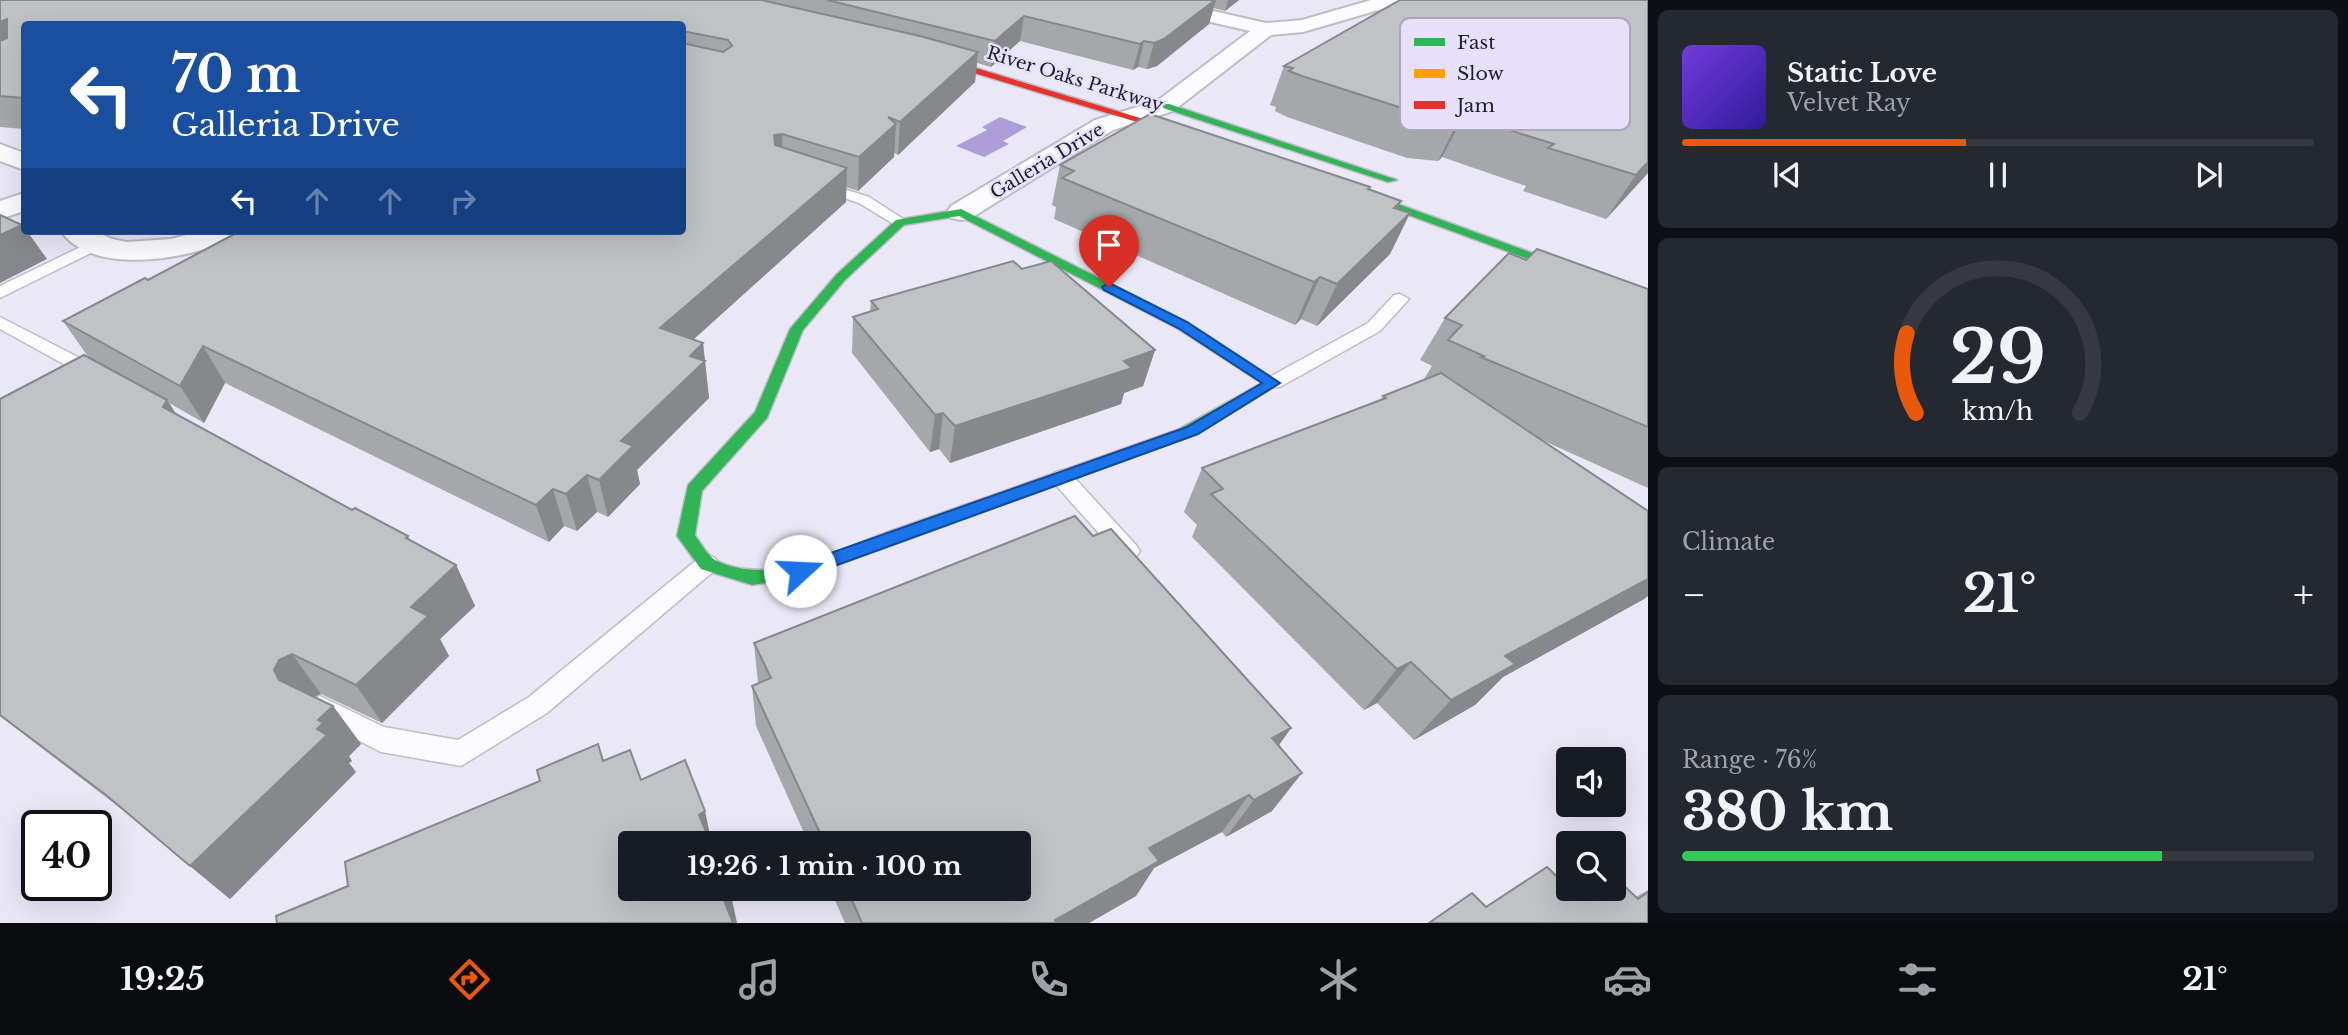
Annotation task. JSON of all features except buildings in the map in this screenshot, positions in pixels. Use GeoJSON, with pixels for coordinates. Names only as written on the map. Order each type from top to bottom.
{"type":"FeatureCollection","features":[{"type":"Feature","properties":{"kind":"street"},"geometry":{"type":"LineString","coordinates":[[1139,0],[1266,29],[1303,26],[1392,0]]}},
{"type":"Feature","properties":{"kind":"street","name":"Galleria Drive"},"geometry":{"type":"LineString","coordinates":[[900,222],[961,212],[1104,125],[1138,108],[1165,106],[1266,29]]}},
{"type":"Feature","properties":{"kind":"street","name":"River Oaks Parkway"},"geometry":{"type":"LineString","coordinates":[[915,53],[1138,108],[1211,142]]}},
{"type":"Feature","properties":{"kind":"street","name":"River Oaks Parkway"},"geometry":{"type":"LineString","coordinates":[[1165,106],[1402,184]]}},
{"type":"Feature","properties":{"kind":"street"},"geometry":{"type":"LineString","coordinates":[[0,152],[21,161]]}},
{"type":"Feature","properties":{"kind":"street"},"geometry":{"type":"LineString","coordinates":[[1337,186],[1648,299]]}},
{"type":"Feature","properties":{"kind":"street"},"geometry":{"type":"LineString","coordinates":[[0,211],[21,202]]}},
{"type":"Feature","properties":{"kind":"street","name":"Galleria Drive"},"geometry":{"type":"LineString","coordinates":[[961,212],[1182,325],[1273,383]]}},
{"type":"Feature","properties":{"kind":"street"},"geometry":{"type":"LineString","coordinates":[[900,222],[841,277],[797,329],[762,414],[694,489],[686,536],[707,564],[752,578],[800,571],[1193,430],[1273,383]]}},
{"type":"Feature","properties":{"kind":"street"},"geometry":{"type":"LineString","coordinates":[[87,237],[124,252],[195,243],[216,235]]}},
{"type":"Feature","properties":{"kind":"lane"},"geometry":{"type":"LineString","coordinates":[[806,180],[864,200],[900,222]]}},
{"type":"Feature","properties":{"kind":"lane"},"geometry":{"type":"LineString","coordinates":[[0,293],[87,237]]}},
{"type":"Feature","properties":{"kind":"lane"},"geometry":{"type":"LineString","coordinates":[[1273,383],[1374,327],[1400,299]]}},
{"type":"Feature","properties":{"kind":"lane"},"geometry":{"type":"LineString","coordinates":[[0,321],[108,381],[84,395]]}},
{"type":"Feature","properties":{"kind":"lane"},"geometry":{"type":"LineString","coordinates":[[1062,478],[1146,571]]}},
{"type":"Feature","properties":{"kind":"lane"},"geometry":{"type":"LineString","coordinates":[[320,708],[381,739],[461,753],[538,705],[707,564]]}},
{"type":"Feature","properties":{"kind":"shaded area"},"geometry":{"type":"Polygon","coordinates":[[[1000,117],[1027,127],[1003,141],[1009,144],[984,157],[956,146],[987,130],[982,127],[1000,117]]]}},
{"type":"Feature","properties":{"kind":"traffic: fast"},"geometry":{"type":"LineString","coordinates":[[1166,106],[1392,180]]}},
{"type":"Feature","properties":{"kind":"traffic: fast"},"geometry":{"type":"LineString","coordinates":[[1347,189],[1648,299]]}},
{"type":"Feature","properties":{"kind":"traffic: fast"},"geometry":{"type":"LineString","coordinates":[[961,212],[1182,325],[1273,383],[1186,432]]}},
{"type":"Feature","properties":{"kind":"traffic: fast"},"geometry":{"type":"LineString","coordinates":[[897,536],[800,571],[752,578],[707,564],[686,536],[694,489],[762,414],[797,329],[841,277],[900,222],[961,212]]}},
{"type":"Feature","properties":{"kind":"traffic: slow"},"geometry":{"type":"LineString","coordinates":[[897,536],[1186,432]]}},
{"type":"Feature","properties":{"kind":"traffic: jam"},"geometry":{"type":"LineString","coordinates":[[927,56],[1191,135]]}},
{"type":"Feature","properties":{"kind":"route"},"geometry":{"type":"LineString","coordinates":[[800,571],[1193,430],[1273,383],[1182,325],[1109,287]]}}]}
